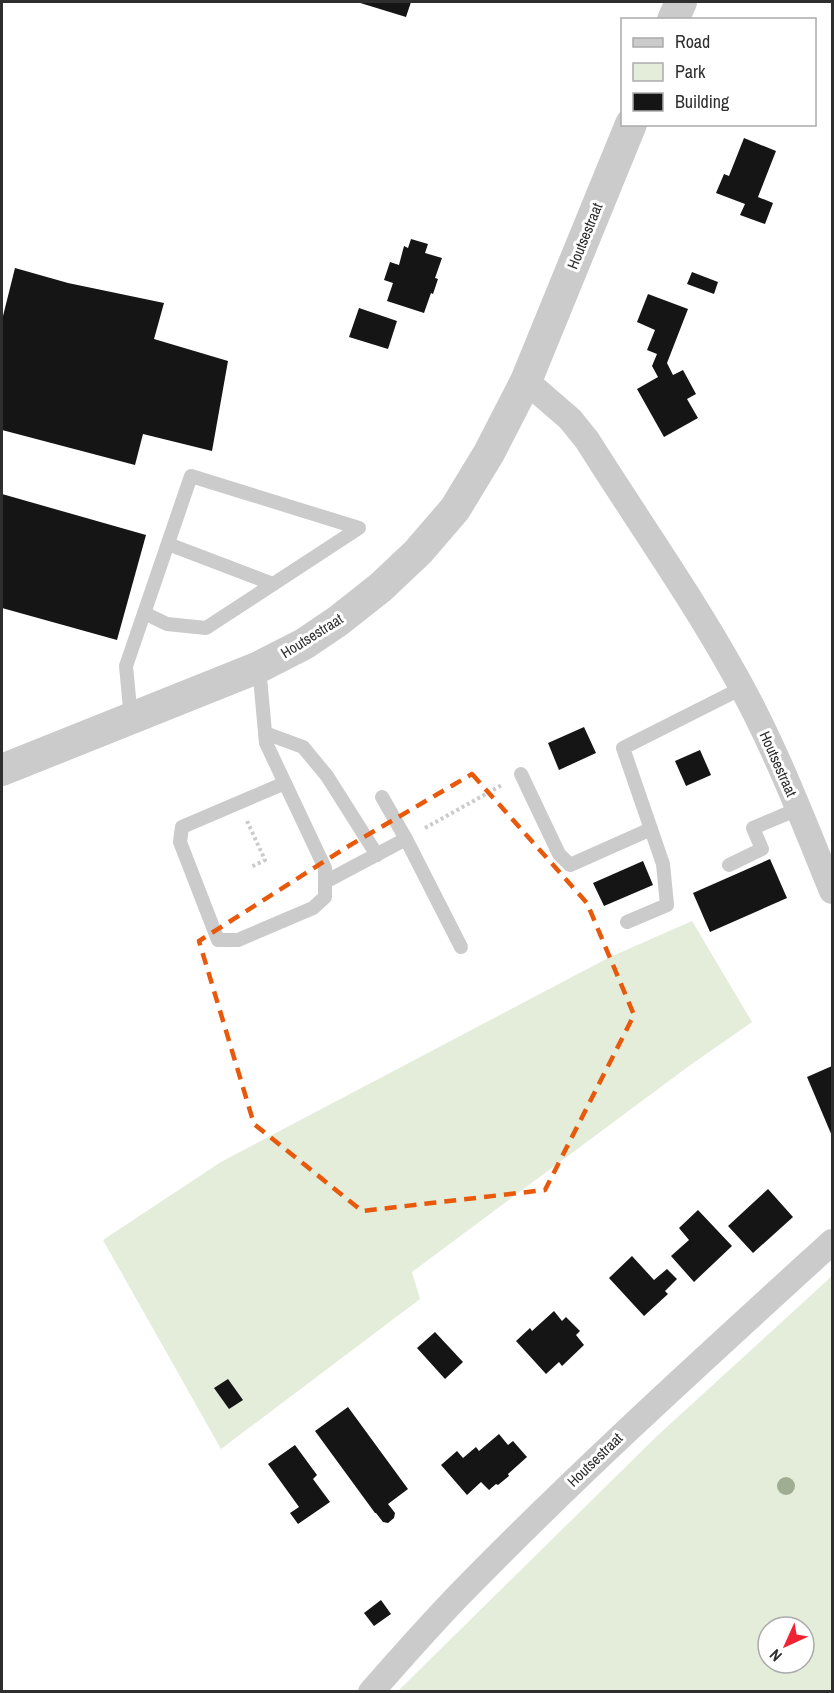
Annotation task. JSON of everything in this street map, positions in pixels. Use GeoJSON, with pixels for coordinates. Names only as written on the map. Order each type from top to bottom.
{"type":"FeatureCollection","features":[{"type":"Feature","properties":{"kind":"street"},"geometry":{"type":"LineString","coordinates":[[674,18],[681,2]]}},
{"type":"Feature","properties":{"kind":"street","name":"Houtsestraat"},"geometry":{"type":"LineString","coordinates":[[2,770],[259,668],[304,644],[338,621],[381,587],[418,552],[466,490],[489,453],[526,381],[630,126]]}},
{"type":"Feature","properties":{"kind":"street","name":"Houtsestraat"},"geometry":{"type":"LineString","coordinates":[[526,381],[570,419],[587,440],[701,617],[742,688],[765,735],[832,891]]}},
{"type":"Feature","properties":{"kind":"street","name":"Houtsestraat"},"geometry":{"type":"LineString","coordinates":[[371,1692],[459,1595],[630,1426],[832,1242]]}},
{"type":"Feature","properties":{"kind":"lane"},"geometry":{"type":"LineString","coordinates":[[132,719],[126,666],[144,613],[168,544],[191,476],[358,528],[206,628],[167,624],[144,613]]}},
{"type":"Feature","properties":{"kind":"lane"},"geometry":{"type":"LineString","coordinates":[[168,544],[273,584]]}},
{"type":"Feature","properties":{"kind":"lane"},"geometry":{"type":"LineString","coordinates":[[259,668],[266,743],[285,783],[325,868],[325,897],[313,908],[238,940],[218,940],[180,842],[182,827],[285,783]]}},
{"type":"Feature","properties":{"kind":"lane"},"geometry":{"type":"LineString","coordinates":[[627,922],[667,905],[663,864],[623,748],[742,688]]}},
{"type":"Feature","properties":{"kind":"lane"},"geometry":{"type":"LineString","coordinates":[[265,733],[303,747],[327,776],[377,855]]}},
{"type":"Feature","properties":{"kind":"lane"},"geometry":{"type":"LineString","coordinates":[[521,774],[559,854],[570,865],[651,829]]}},
{"type":"Feature","properties":{"kind":"lane"},"geometry":{"type":"LineString","coordinates":[[382,797],[461,947]]}},
{"type":"Feature","properties":{"kind":"lane"},"geometry":{"type":"LineString","coordinates":[[729,865],[762,849],[753,828],[798,809]]}},
{"type":"Feature","properties":{"kind":"lane"},"geometry":{"type":"LineString","coordinates":[[325,882],[406,839]]}},
{"type":"Feature","properties":{"kind":"path"},"geometry":{"type":"LineString","coordinates":[[406,839],[521,774]]}},
{"type":"Feature","properties":{"kind":"path"},"geometry":{"type":"LineString","coordinates":[[239,803],[265,860],[251,867]]}},
{"type":"Feature","properties":{"kind":"highlighted area"},"geometry":{"type":"Polygon","coordinates":[[[472,774],[587,903],[634,1015],[545,1190],[362,1211],[254,1124],[199,941],[347,847],[472,774]]]}},
{"type":"Feature","properties":{"kind":"green space"},"geometry":{"type":"Polygon","coordinates":[[[692,921],[752,1022],[689,1066],[412,1272],[420,1299],[221,1449],[103,1240],[221,1162],[608,958],[692,921]]]}},
{"type":"Feature","properties":{"kind":"green space"},"geometry":{"type":"Polygon","coordinates":[[[832,1276],[832,1691],[398,1691],[657,1436],[832,1276]]]}},
{"type":"Feature","properties":{"kind":"building"},"geometry":{"type":"Polygon","coordinates":[[[357,2],[411,2],[406,17],[357,2]]]}},
{"type":"Feature","properties":{"kind":"building"},"geometry":{"type":"Polygon","coordinates":[[[744,138],[776,151],[758,197],[773,203],[765,224],[740,215],[745,204],[716,193],[724,174],[729,176],[744,138]]]}},
{"type":"Feature","properties":{"kind":"building"},"geometry":{"type":"Polygon","coordinates":[[[411,239],[428,244],[425,253],[442,258],[435,278],[438,279],[424,313],[387,301],[393,283],[384,280],[390,262],[399,265],[404,246],[408,248],[411,239]]]}},
{"type":"Feature","properties":{"kind":"building"},"geometry":{"type":"Polygon","coordinates":[[[15,268],[68,283],[164,303],[154,339],[228,361],[212,451],[143,434],[135,465],[2,430],[2,320],[15,268]]]}},
{"type":"Feature","properties":{"kind":"building"},"geometry":{"type":"Polygon","coordinates":[[[692,272],[718,282],[714,294],[687,284],[692,272]]]}},
{"type":"Feature","properties":{"kind":"building"},"geometry":{"type":"Polygon","coordinates":[[[648,294],[688,309],[667,363],[673,375],[683,370],[696,394],[687,399],[698,418],[664,437],[637,389],[658,377],[652,366],[657,354],[647,350],[655,330],[637,322],[648,294]]]}},
{"type":"Feature","properties":{"kind":"building"},"geometry":{"type":"Polygon","coordinates":[[[359,308],[397,321],[388,349],[349,337],[359,308]]]}},
{"type":"Feature","properties":{"kind":"building"},"geometry":{"type":"Polygon","coordinates":[[[2,494],[146,535],[117,640],[2,608],[2,494]]]}},
{"type":"Feature","properties":{"kind":"building"},"geometry":{"type":"Polygon","coordinates":[[[584,727],[596,753],[559,770],[548,743],[584,727]]]}},
{"type":"Feature","properties":{"kind":"building"},"geometry":{"type":"Polygon","coordinates":[[[700,750],[711,775],[686,786],[675,761],[700,750]]]}},
{"type":"Feature","properties":{"kind":"building"},"geometry":{"type":"Polygon","coordinates":[[[770,859],[787,898],[710,932],[693,893],[770,859]]]}},
{"type":"Feature","properties":{"kind":"building"},"geometry":{"type":"Polygon","coordinates":[[[643,861],[653,885],[604,906],[593,883],[643,861]]]}},
{"type":"Feature","properties":{"kind":"building"},"geometry":{"type":"Polygon","coordinates":[[[832,1066],[832,1136],[807,1077],[832,1066]]]}},
{"type":"Feature","properties":{"kind":"building"},"geometry":{"type":"Polygon","coordinates":[[[768,1189],[793,1217],[753,1253],[728,1226],[768,1189]]]}},
{"type":"Feature","properties":{"kind":"building"},"geometry":{"type":"Polygon","coordinates":[[[698,1210],[732,1246],[694,1282],[671,1256],[689,1240],[679,1228],[698,1210]]]}},
{"type":"Feature","properties":{"kind":"building"},"geometry":{"type":"Polygon","coordinates":[[[632,1256],[654,1280],[667,1269],[677,1279],[665,1291],[668,1294],[644,1316],[609,1278],[632,1256]]]}},
{"type":"Feature","properties":{"kind":"building"},"geometry":{"type":"Polygon","coordinates":[[[554,1311],[562,1321],[566,1317],[580,1331],[576,1335],[584,1345],[562,1366],[559,1362],[546,1374],[516,1341],[530,1328],[532,1331],[554,1311]]]}},
{"type":"Feature","properties":{"kind":"building"},"geometry":{"type":"Polygon","coordinates":[[[435,1332],[463,1362],[445,1379],[417,1348],[435,1332]]]}},
{"type":"Feature","properties":{"kind":"building"},"geometry":{"type":"Polygon","coordinates":[[[228,1379],[243,1400],[229,1409],[214,1388],[228,1379]]]}},
{"type":"Feature","properties":{"kind":"building"},"geometry":{"type":"Polygon","coordinates":[[[348,1407],[408,1489],[388,1504],[395,1513],[394,1518],[388,1523],[383,1522],[375,1513],[315,1431],[348,1407]]]}},
{"type":"Feature","properties":{"kind":"building"},"geometry":{"type":"Polygon","coordinates":[[[499,1434],[508,1445],[513,1441],[527,1457],[498,1485],[496,1484],[489,1490],[481,1482],[467,1495],[441,1465],[457,1451],[463,1458],[476,1447],[479,1451],[499,1434]]]}},
{"type":"Feature","properties":{"kind":"building"},"geometry":{"type":"Polygon","coordinates":[[[295,1445],[317,1475],[313,1479],[330,1502],[298,1524],[290,1513],[299,1507],[268,1464],[295,1445]]]}},
{"type":"Feature","properties":{"kind":"building"},"geometry":{"type":"Polygon","coordinates":[[[381,1600],[391,1614],[374,1626],[364,1613],[381,1600]]]}}]}
